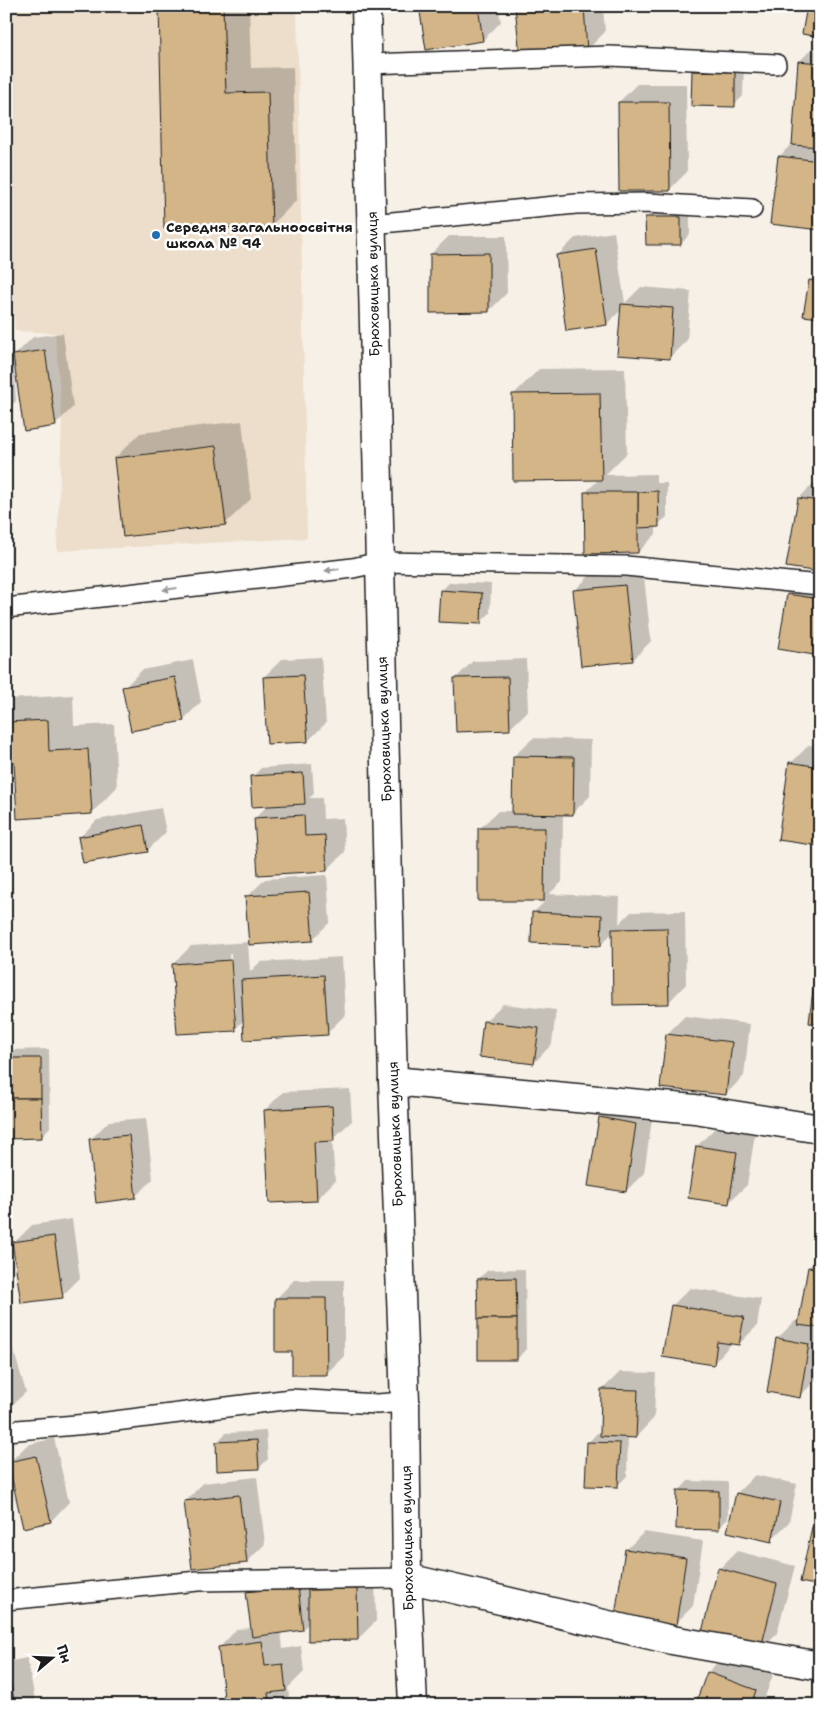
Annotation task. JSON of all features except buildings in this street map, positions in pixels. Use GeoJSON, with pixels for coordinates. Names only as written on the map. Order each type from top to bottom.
{"type":"FeatureCollection","features":[{"type":"Feature","properties":{"kind":"main road","name":"Брюховицька вулиця"},"geometry":{"type":"LineString","coordinates":[[366,6],[393,1081],[405,1402],[407,1578],[412,1705]]}},
{"type":"Feature","properties":{"kind":"main road"},"geometry":{"type":"LineString","coordinates":[[393,1081],[695,1109],[820,1129]]}},
{"type":"Feature","properties":{"kind":"main road"},"geometry":{"type":"LineString","coordinates":[[407,1578],[672,1640],[820,1666]]}},
{"type":"Feature","properties":{"kind":"lane"},"geometry":{"type":"LineString","coordinates":[[368,64],[610,56],[776,64]]}},
{"type":"Feature","properties":{"kind":"lane"},"geometry":{"type":"LineString","coordinates":[[372,224],[576,204],[647,203],[752,209]]}},
{"type":"Feature","properties":{"kind":"lane"},"geometry":{"type":"LineString","coordinates":[[6,608],[353,568],[380,562],[626,566],[820,585]]}},
{"type":"Feature","properties":{"kind":"lane"},"geometry":{"type":"LineString","coordinates":[[6,1430],[99,1423],[291,1399],[377,1404],[405,1402]]}},
{"type":"Feature","properties":{"kind":"lane"},"geometry":{"type":"LineString","coordinates":[[6,1600],[198,1581],[407,1578]]}},
{"type":"Feature","properties":{"kind":"shaded area","name":"Середня загальноосвітня школа № 94"},"geometry":{"type":"Polygon","coordinates":[[[6,6],[297,6],[307,538],[57,551],[62,421],[55,333],[15,331],[6,139],[6,6]]]}},
{"type":"Feature","properties":{"kind":"place","name":"Середня загальноосвітня школа № 94"},"geometry":{"type":"Point","coordinates":[156,235]}}]}
